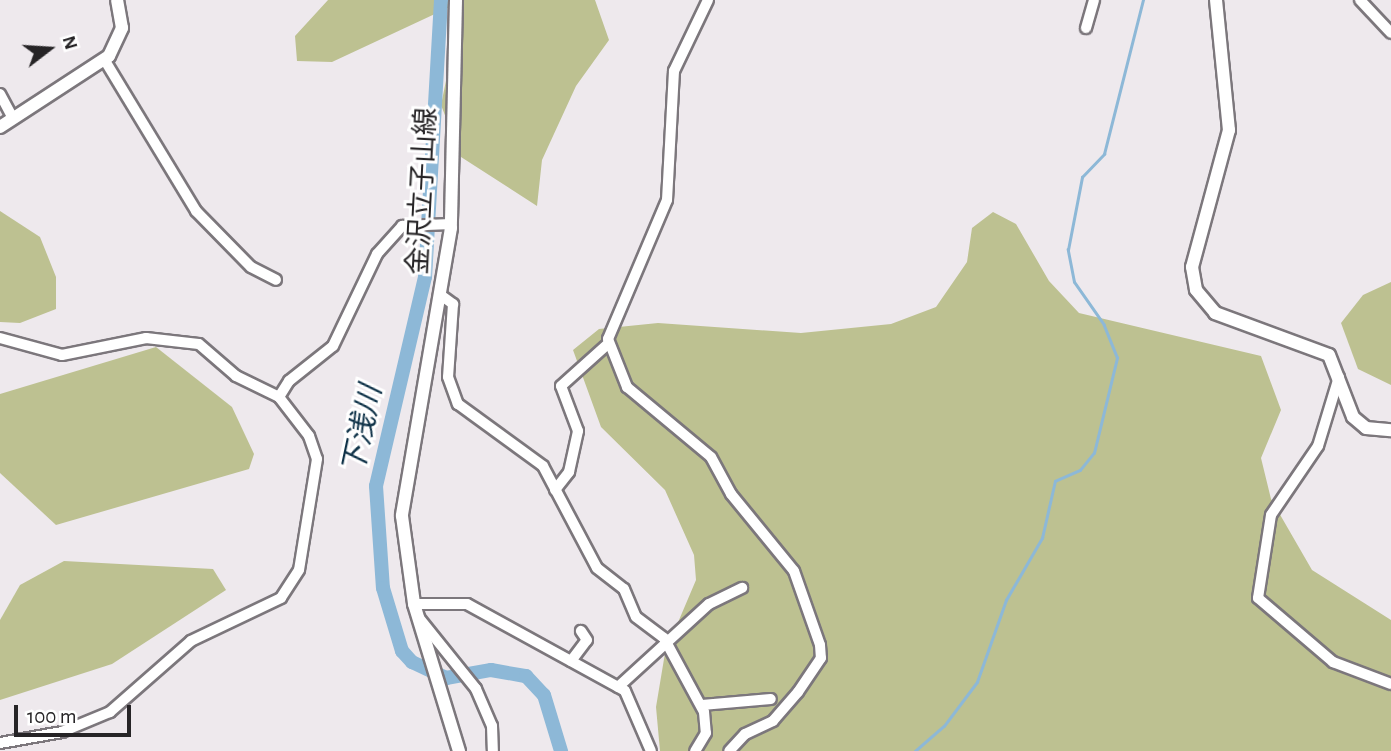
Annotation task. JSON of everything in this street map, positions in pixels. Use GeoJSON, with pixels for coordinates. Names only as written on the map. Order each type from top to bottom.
{"type":"FeatureCollection","features":[{"type":"Feature","properties":{"kind":"street"},"geometry":{"type":"LineString","coordinates":[[0,127],[104,59],[122,27],[117,0]]}},
{"type":"Feature","properties":{"kind":"street","name":"金沢立子山線"},"geometry":{"type":"LineString","coordinates":[[456,0],[451,224],[442,296],[404,479],[402,516],[414,604],[459,751]]}},
{"type":"Feature","properties":{"kind":"street"},"geometry":{"type":"LineString","coordinates":[[555,490],[569,472],[578,431],[561,386],[609,343],[667,200],[674,71],[708,0]]}},
{"type":"Feature","properties":{"kind":"street"},"geometry":{"type":"LineString","coordinates":[[1086,29],[1094,0]]}},
{"type":"Feature","properties":{"kind":"street"},"geometry":{"type":"LineString","coordinates":[[1216,0],[1229,130],[1192,267],[1196,290],[1215,313],[1323,351],[1340,373],[1357,421],[1391,430]]}},
{"type":"Feature","properties":{"kind":"street"},"geometry":{"type":"LineString","coordinates":[[1362,1],[1391,33]]}},
{"type":"Feature","properties":{"kind":"street"},"geometry":{"type":"LineString","coordinates":[[104,59],[196,212],[251,267],[276,280]]}},
{"type":"Feature","properties":{"kind":"street"},"geometry":{"type":"LineString","coordinates":[[0,94],[12,117]]}},
{"type":"Feature","properties":{"kind":"street"},"geometry":{"type":"LineString","coordinates":[[279,397],[289,381],[333,346],[377,254],[401,226],[414,223],[451,224]]}},
{"type":"Feature","properties":{"kind":"street"},"geometry":{"type":"LineString","coordinates":[[442,296],[453,304],[448,377],[458,404],[533,455],[597,568],[624,589],[636,617],[667,644],[702,705],[706,733],[695,751]]}},
{"type":"Feature","properties":{"kind":"street"},"geometry":{"type":"LineString","coordinates":[[0,338],[62,355],[133,340],[183,339],[279,397],[309,436],[317,459],[299,570],[286,593],[191,641],[110,712],[62,732],[0,743]]}},
{"type":"Feature","properties":{"kind":"street"},"geometry":{"type":"LineString","coordinates":[[609,343],[627,387],[711,457],[731,494],[794,571],[820,645],[821,659],[773,722],[745,734],[729,751]]}},
{"type":"Feature","properties":{"kind":"street"},"geometry":{"type":"LineString","coordinates":[[1340,373],[1318,446],[1271,515],[1258,598],[1333,662],[1391,684]]}},
{"type":"Feature","properties":{"kind":"street"},"geometry":{"type":"LineString","coordinates":[[618,687],[709,604],[742,588]]}},
{"type":"Feature","properties":{"kind":"street"},"geometry":{"type":"LineString","coordinates":[[414,604],[467,604],[631,695],[651,751]]}},
{"type":"Feature","properties":{"kind":"street"},"geometry":{"type":"LineString","coordinates":[[419,618],[469,678],[492,726],[493,751]]}},
{"type":"Feature","properties":{"kind":"street"},"geometry":{"type":"LineString","coordinates":[[571,661],[587,640],[581,631]]}},
{"type":"Feature","properties":{"kind":"street"},"geometry":{"type":"LineString","coordinates":[[702,705],[771,699]]}},
{"type":"Feature","properties":{"kind":"green space"},"geometry":{"type":"Polygon","coordinates":[[[328,0],[595,0],[609,40],[576,86],[542,160],[537,206],[461,157],[441,105],[455,37],[452,6],[332,62],[297,61],[295,36],[328,0]]]}},
{"type":"Feature","properties":{"kind":"green space"},"geometry":{"type":"Polygon","coordinates":[[[0,211],[40,237],[56,277],[56,309],[20,323],[0,322],[0,211]]]}},
{"type":"Feature","properties":{"kind":"green space"},"geometry":{"type":"Polygon","coordinates":[[[993,212],[1016,224],[1049,281],[1079,313],[1261,356],[1281,410],[1261,458],[1271,499],[1312,570],[1391,620],[1391,751],[660,751],[656,707],[665,653],[696,580],[694,555],[665,490],[601,427],[573,350],[599,329],[658,323],[801,333],[891,324],[936,307],[967,262],[972,228],[993,212]]]}},
{"type":"Feature","properties":{"kind":"green space"},"geometry":{"type":"Polygon","coordinates":[[[1391,282],[1391,385],[1358,369],[1341,323],[1363,295],[1391,282]]]}},
{"type":"Feature","properties":{"kind":"green space"},"geometry":{"type":"Polygon","coordinates":[[[156,347],[232,407],[254,454],[249,469],[56,525],[0,473],[0,394],[156,347]]]}},
{"type":"Feature","properties":{"kind":"green space"},"geometry":{"type":"Polygon","coordinates":[[[64,561],[213,569],[226,590],[112,664],[0,700],[0,620],[20,585],[64,561]]]}},
{"type":"Feature","properties":{"kind":"waterway","name":"下浅川"},"geometry":{"type":"LineString","coordinates":[[441,0],[425,277],[376,486],[383,588],[402,651],[412,662],[446,678],[491,670],[526,676],[544,695],[561,751]]}},
{"type":"Feature","properties":{"kind":"waterway"},"geometry":{"type":"LineString","coordinates":[[915,751],[944,726],[977,682],[1006,600],[1042,538],[1055,481],[1080,470],[1094,453],[1117,358],[1104,325],[1074,282],[1068,250],[1082,177],[1104,154],[1143,0]]}}]}
